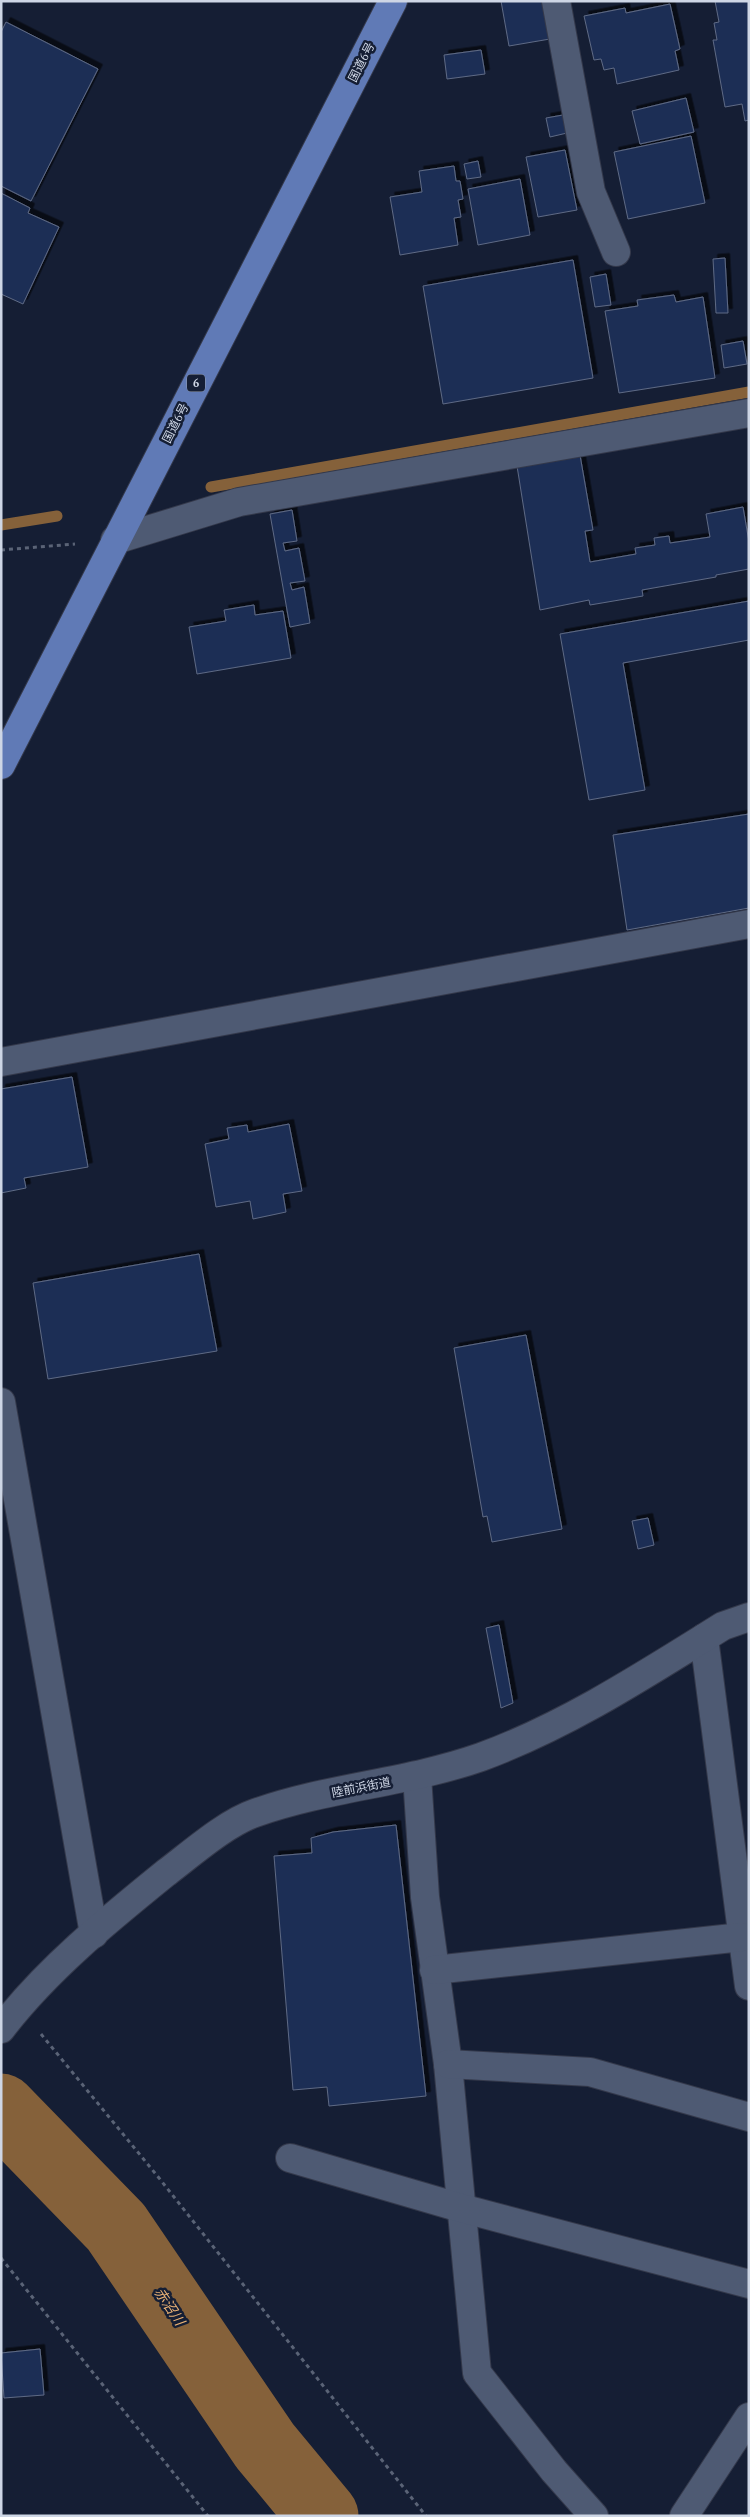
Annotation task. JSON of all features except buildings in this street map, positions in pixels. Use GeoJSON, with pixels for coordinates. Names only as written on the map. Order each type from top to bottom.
{"type":"FeatureCollection","features":[{"type":"Feature","properties":{"kind":"highway","name":"国道6号"},"geometry":{"type":"LineString","coordinates":[[1,765],[393,1]]}},
{"type":"Feature","properties":{"kind":"street"},"geometry":{"type":"LineString","coordinates":[[556,1],[591,192],[616,252]]}},
{"type":"Feature","properties":{"kind":"street"},"geometry":{"type":"LineString","coordinates":[[115,540],[239,502],[749,414]]}},
{"type":"Feature","properties":{"kind":"street"},"geometry":{"type":"LineString","coordinates":[[1,1062],[749,924]]}},
{"type":"Feature","properties":{"kind":"street"},"geometry":{"type":"LineString","coordinates":[[1,1402],[94,1934]]}},
{"type":"Feature","properties":{"kind":"street","name":"陸前浜街道"},"geometry":{"type":"LineString","coordinates":[[11,2017],[94,1934],[203,1843],[252,1814],[307,1796],[417,1776],[510,1745],[573,1714],[723,1626],[749,1617]]}},
{"type":"Feature","properties":{"kind":"street"},"geometry":{"type":"LineString","coordinates":[[704,1638],[749,1986]]}},
{"type":"Feature","properties":{"kind":"street"},"geometry":{"type":"LineString","coordinates":[[417,1776],[424,1897],[448,2064],[477,2373],[554,2471],[594,2516]]}},
{"type":"Feature","properties":{"kind":"street"},"geometry":{"type":"LineString","coordinates":[[434,1970],[742,1937]]}},
{"type":"Feature","properties":{"kind":"street"},"geometry":{"type":"LineString","coordinates":[[448,2064],[590,2072],[749,2117]]}},
{"type":"Feature","properties":{"kind":"street"},"geometry":{"type":"LineString","coordinates":[[290,2158],[461,2208],[749,2284]]}},
{"type":"Feature","properties":{"kind":"street"},"geometry":{"type":"LineString","coordinates":[[684,2516],[749,2417]]}},
{"type":"Feature","properties":{"kind":"path"},"geometry":{"type":"LineString","coordinates":[[1,550],[115,540]]}},
{"type":"Feature","properties":{"kind":"path"},"geometry":{"type":"LineString","coordinates":[[11,2017],[165,2185],[426,2516]]}},
{"type":"Feature","properties":{"kind":"path"},"geometry":{"type":"LineString","coordinates":[[1,2258],[208,2516]]}},
{"type":"Feature","properties":{"kind":"waterway"},"geometry":{"type":"LineString","coordinates":[[211,487],[749,392]]}},
{"type":"Feature","properties":{"kind":"waterway"},"geometry":{"type":"LineString","coordinates":[[1,525],[57,516]]}},
{"type":"Feature","properties":{"kind":"waterway","name":"赤沼川"},"geometry":{"type":"LineString","coordinates":[[1,2109],[116,2227],[265,2446],[323,2516]]}}]}
